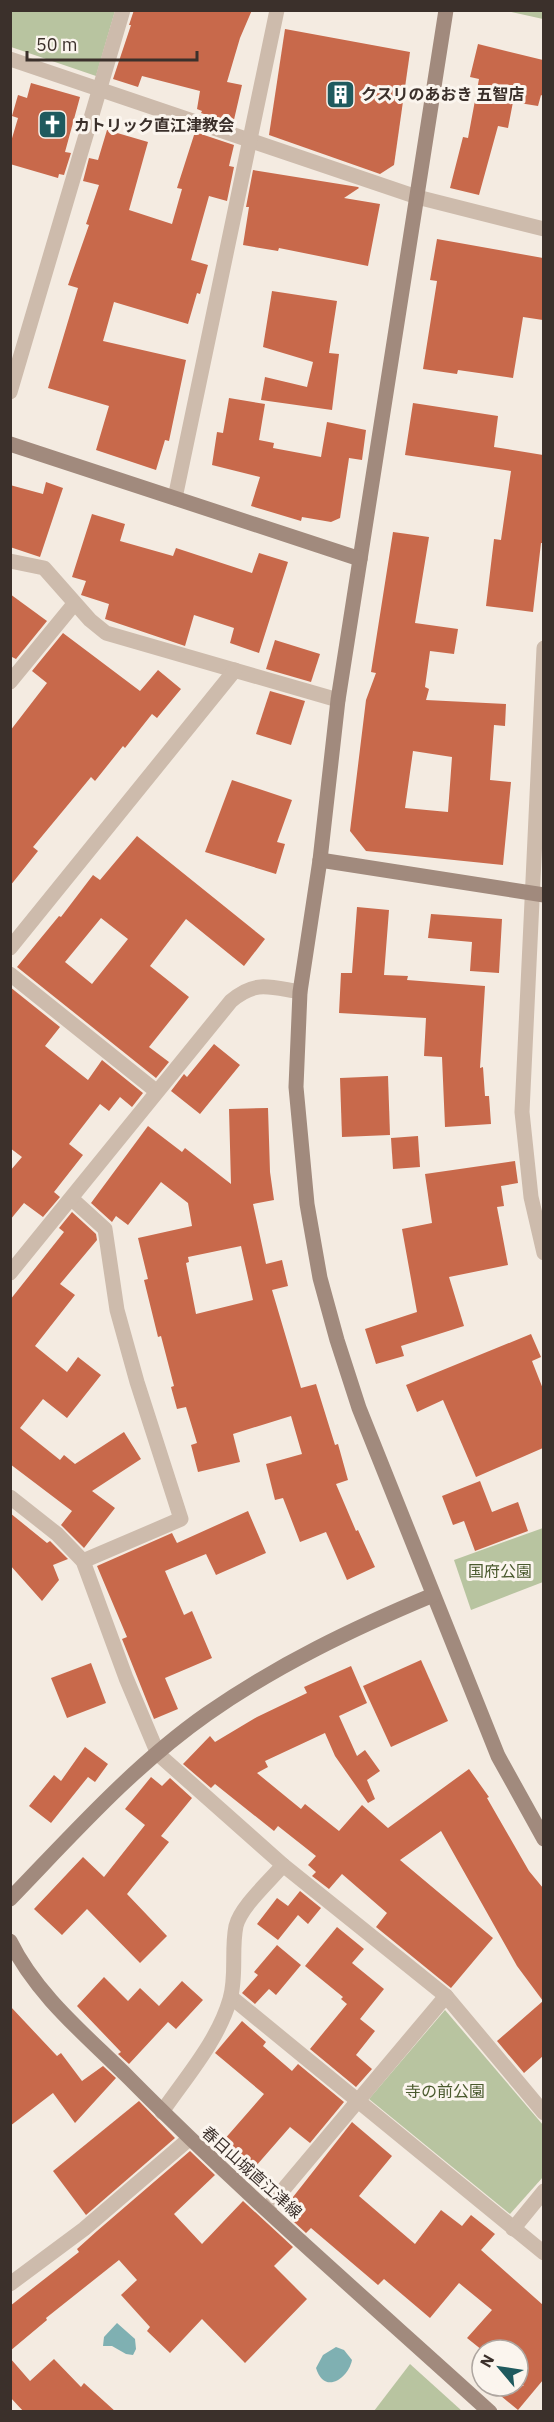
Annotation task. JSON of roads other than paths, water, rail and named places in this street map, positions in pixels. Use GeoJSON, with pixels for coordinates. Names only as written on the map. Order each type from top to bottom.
{"type":"FeatureCollection","features":[{"type":"Feature","properties":{"kind":"street"},"geometry":{"type":"LineString","coordinates":[[10,392],[123,10]]}},
{"type":"Feature","properties":{"kind":"street"},"geometry":{"type":"LineString","coordinates":[[175,498],[277,10]]}},
{"type":"Feature","properties":{"kind":"street"},"geometry":{"type":"LineString","coordinates":[[446,10],[338,700],[320,860],[300,992],[296,1086],[307,1204],[320,1278],[336,1340],[359,1408],[498,1756],[543,1839]]}},
{"type":"Feature","properties":{"kind":"street"},"geometry":{"type":"LineString","coordinates":[[10,59],[417,197],[543,230]]}},
{"type":"Feature","properties":{"kind":"street"},"geometry":{"type":"LineString","coordinates":[[10,444],[360,559]]}},
{"type":"Feature","properties":{"kind":"street"},"geometry":{"type":"LineString","coordinates":[[10,561],[44,568],[90,621],[106,633],[338,700]]}},
{"type":"Feature","properties":{"kind":"street"},"geometry":{"type":"LineString","coordinates":[[10,682],[74,604]]}},
{"type":"Feature","properties":{"kind":"street"},"geometry":{"type":"LineString","coordinates":[[543,648],[538,894],[522,1112],[531,1197],[543,1252]]}},
{"type":"Feature","properties":{"kind":"street"},"geometry":{"type":"LineString","coordinates":[[10,948],[235,670]]}},
{"type":"Feature","properties":{"kind":"street"},"geometry":{"type":"LineString","coordinates":[[320,860],[538,894]]}},
{"type":"Feature","properties":{"kind":"street"},"geometry":{"type":"LineString","coordinates":[[10,974],[156,1091]]}},
{"type":"Feature","properties":{"kind":"street"},"geometry":{"type":"LineString","coordinates":[[10,1273],[231,1001],[244,990],[259,985],[300,992]]}},
{"type":"Feature","properties":{"kind":"street"},"geometry":{"type":"LineString","coordinates":[[72,1199],[105,1229],[117,1310],[137,1382],[181,1519],[83,1561]]}},
{"type":"Feature","properties":{"kind":"street"},"geometry":{"type":"LineString","coordinates":[[10,1497],[57,1534],[83,1561],[126,1678],[158,1754],[283,1865],[446,1996],[543,2113]]}},
{"type":"Feature","properties":{"kind":"street"},"geometry":{"type":"LineString","coordinates":[[10,1899],[108,1798],[206,1715],[296,1659],[373,1620],[433,1595]]}},
{"type":"Feature","properties":{"kind":"street"},"geometry":{"type":"LineString","coordinates":[[162,2112],[213,2037],[231,1997],[237,1924],[249,1904],[283,1865]]}},
{"type":"Feature","properties":{"kind":"street","name":"春日山城直江津線"},"geometry":{"type":"LineString","coordinates":[[10,1941],[24,1965],[52,2002],[189,2139],[490,2412]]}},
{"type":"Feature","properties":{"kind":"street"},"geometry":{"type":"LineString","coordinates":[[267,2209],[446,1996]]}},
{"type":"Feature","properties":{"kind":"street"},"geometry":{"type":"LineString","coordinates":[[231,1997],[543,2253]]}},
{"type":"Feature","properties":{"kind":"street"},"geometry":{"type":"LineString","coordinates":[[10,2284],[84,2229],[189,2139]]}},
{"type":"Feature","properties":{"kind":"street"},"geometry":{"type":"LineString","coordinates":[[513,2229],[543,2191]]}},
{"type":"Feature","properties":{"kind":"water"},"geometry":{"type":"Polygon","coordinates":[[[117,2323],[135,2339],[136,2349],[133,2355],[126,2354],[112,2346],[103,2346],[104,2337],[117,2323]]]}},
{"type":"Feature","properties":{"kind":"water"},"geometry":{"type":"Polygon","coordinates":[[[336,2347],[344,2350],[352,2360],[350,2367],[336,2381],[324,2381],[316,2368],[323,2355],[336,2347]]]}},
{"type":"Feature","properties":{"kind":"place","name":"クスリのあおき 五智店"},"geometry":{"type":"Point","coordinates":[340,94]}},
{"type":"Feature","properties":{"kind":"place","name":"カトリック直江津教会"},"geometry":{"type":"Point","coordinates":[53,125]}},
{"type":"Feature","properties":{"kind":"park label","name":"国府公園"},"geometry":{"type":"Point","coordinates":[500,1571]}},
{"type":"Feature","properties":{"kind":"park label","name":"寺の前公園"},"geometry":{"type":"Point","coordinates":[445,2091]}}]}
